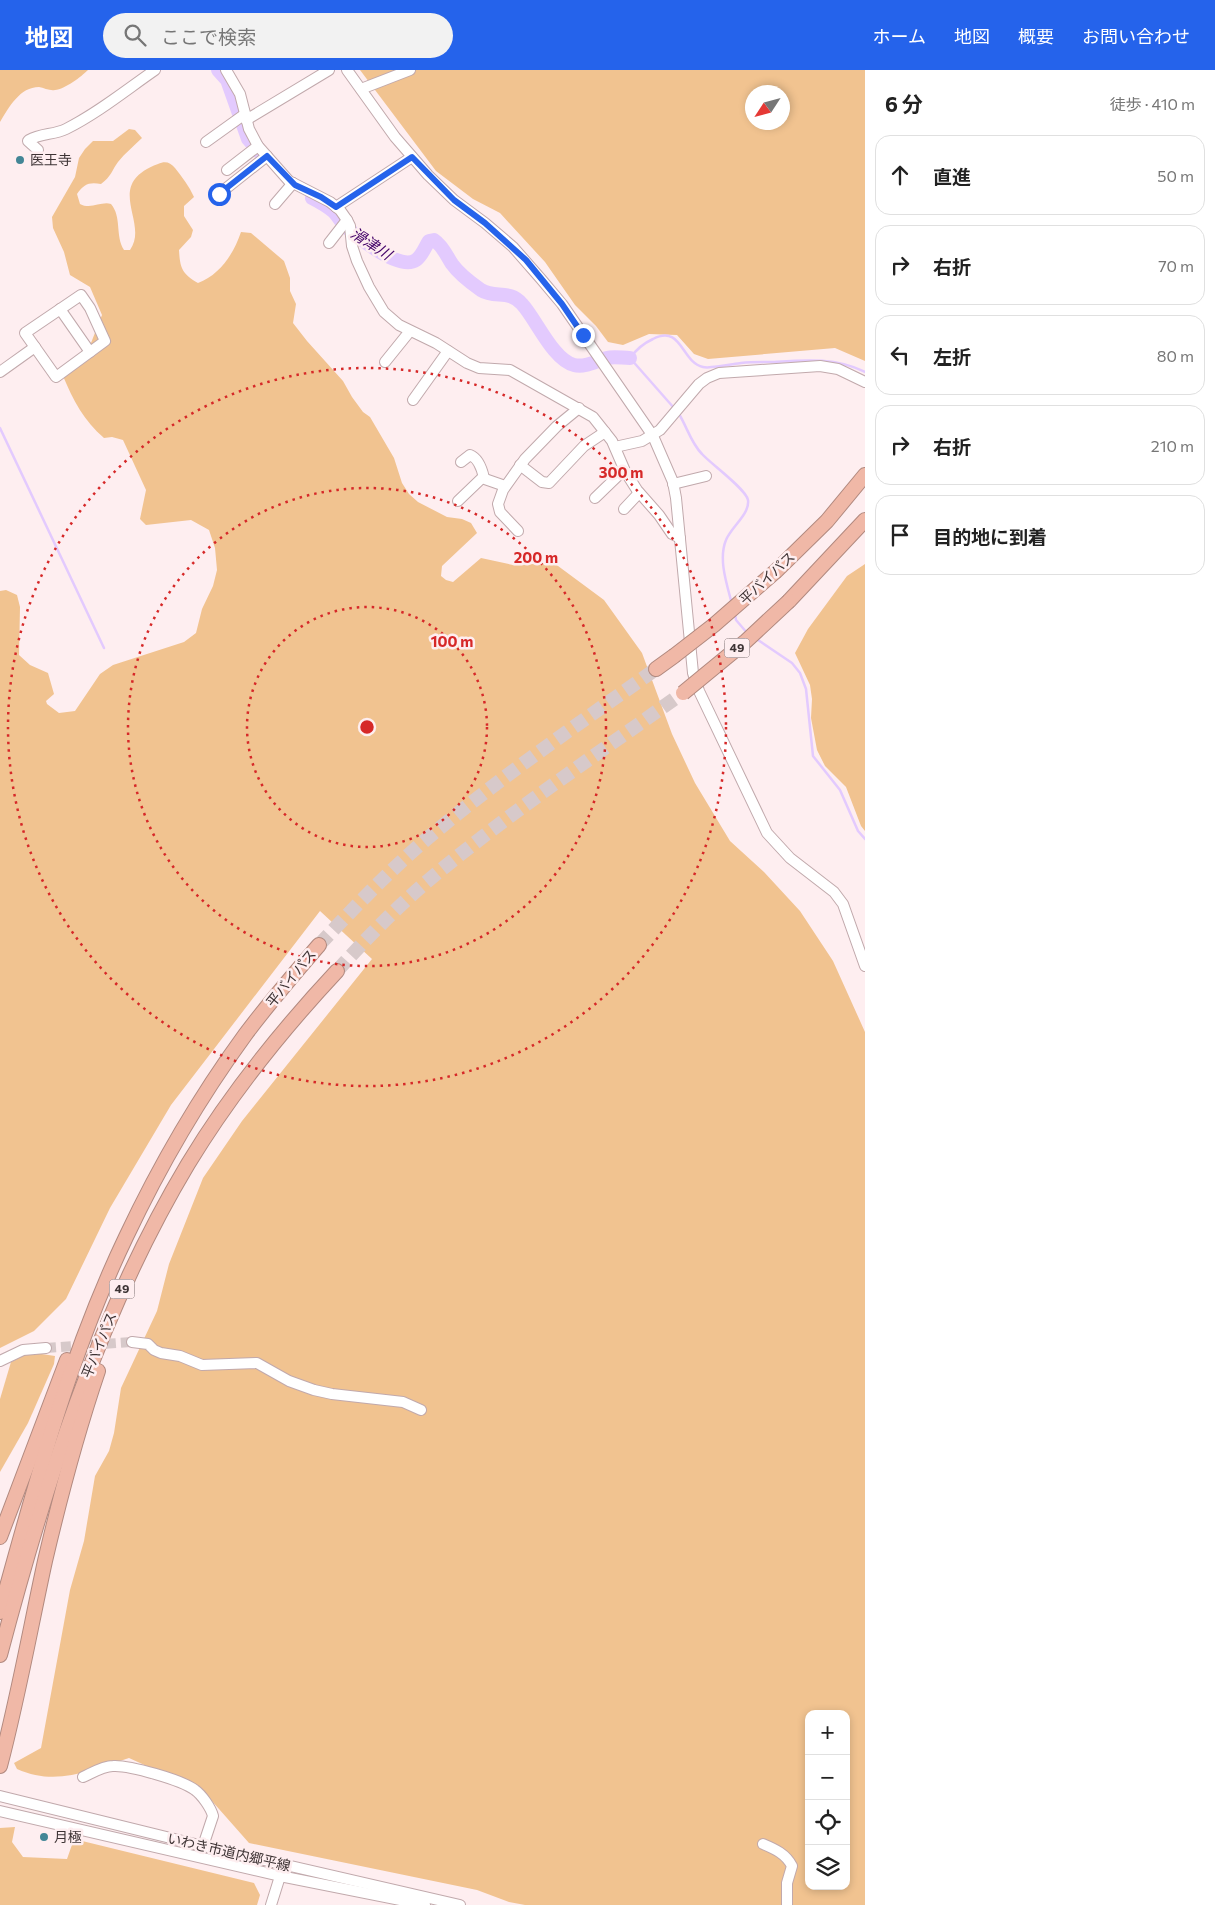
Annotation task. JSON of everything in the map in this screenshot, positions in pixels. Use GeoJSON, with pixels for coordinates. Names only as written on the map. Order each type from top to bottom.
{"type":"FeatureCollection","features":[{"type":"Feature","properties":{"kind":"highway","name":"平バイパス"},"geometry":{"type":"LineString","coordinates":[[656,669],[714,625],[776,571],[827,521],[865,475]]}},
{"type":"Feature","properties":{"kind":"highway","name":"49"},"geometry":{"type":"LineString","coordinates":[[680,695],[751,636],[789,601],[865,520]]}},
{"type":"Feature","properties":{"kind":"highway","name":"平バイパス"},"geometry":{"type":"LineString","coordinates":[[0,1612],[45,1455],[88,1326],[126,1237],[184,1128],[245,1035],[319,945]]}},
{"type":"Feature","properties":{"kind":"highway","name":"平バイパス"},"geometry":{"type":"LineString","coordinates":[[0,1655],[58,1457],[78,1397],[108,1320],[146,1241],[188,1164],[244,1081],[289,1022],[337,971]]}},
{"type":"Feature","properties":{"kind":"highway"},"geometry":{"type":"LineString","coordinates":[[0,1536],[58,1382],[97,1286],[152,1178],[184,1128]]}},
{"type":"Feature","properties":{"kind":"highway"},"geometry":{"type":"LineString","coordinates":[[0,1766],[46,1558],[81,1423],[101,1361],[146,1241]]}},
{"type":"Feature","properties":{"kind":"street"},"geometry":{"type":"LineString","coordinates":[[38,150],[31,145],[29,140],[40,135],[64,130],[78,123],[155,70]]}},
{"type":"Feature","properties":{"kind":"street"},"geometry":{"type":"LineString","coordinates":[[226,70],[240,94],[246,117],[258,146],[293,183],[336,207],[347,220],[350,226],[354,253],[365,279],[380,306],[394,322],[436,343],[467,363],[479,368],[510,370],[593,417],[615,447],[624,470],[639,493],[659,515],[672,534],[680,538]]}},
{"type":"Feature","properties":{"kind":"street"},"geometry":{"type":"LineString","coordinates":[[206,142],[329,70]]}},
{"type":"Feature","properties":{"kind":"street"},"geometry":{"type":"LineString","coordinates":[[347,70],[395,137],[412,157],[454,200],[485,223],[526,260],[562,304],[652,435],[673,484],[693,673],[699,691],[767,833],[790,858],[834,892],[843,904],[865,966]]}},
{"type":"Feature","properties":{"kind":"street"},"geometry":{"type":"LineString","coordinates":[[361,89],[410,70]]}},
{"type":"Feature","properties":{"kind":"street"},"geometry":{"type":"LineString","coordinates":[[226,170],[258,146]]}},
{"type":"Feature","properties":{"kind":"street"},"geometry":{"type":"LineString","coordinates":[[219,194],[267,156]]}},
{"type":"Feature","properties":{"kind":"street"},"geometry":{"type":"LineString","coordinates":[[336,207],[412,157]]}},
{"type":"Feature","properties":{"kind":"street"},"geometry":{"type":"LineString","coordinates":[[274,204],[293,183]]}},
{"type":"Feature","properties":{"kind":"street"},"geometry":{"type":"LineString","coordinates":[[329,243],[347,220]]}},
{"type":"Feature","properties":{"kind":"street"},"geometry":{"type":"LineString","coordinates":[[346,262],[354,253]]}},
{"type":"Feature","properties":{"kind":"street"},"geometry":{"type":"LineString","coordinates":[[81,295],[105,341],[56,377],[35,347],[25,333],[81,295]]}},
{"type":"Feature","properties":{"kind":"street"},"geometry":{"type":"LineString","coordinates":[[60,309],[90,352]]}},
{"type":"Feature","properties":{"kind":"street"},"geometry":{"type":"LineString","coordinates":[[386,362],[410,331]]}},
{"type":"Feature","properties":{"kind":"street"},"geometry":{"type":"LineString","coordinates":[[1,373],[35,347]]}},
{"type":"Feature","properties":{"kind":"street"},"geometry":{"type":"LineString","coordinates":[[413,400],[448,351]]}},
{"type":"Feature","properties":{"kind":"street"},"geometry":{"type":"LineString","coordinates":[[615,447],[636,443],[652,435],[664,426],[703,381],[719,373],[820,366],[838,369],[865,382]]}},
{"type":"Feature","properties":{"kind":"street"},"geometry":{"type":"LineString","coordinates":[[518,531],[498,508],[505,486],[540,442],[579,408]]}},
{"type":"Feature","properties":{"kind":"street"},"geometry":{"type":"LineString","coordinates":[[520,465],[542,482],[549,483],[584,446],[605,432]]}},
{"type":"Feature","properties":{"kind":"street"},"geometry":{"type":"LineString","coordinates":[[461,462],[470,456],[474,458],[482,470],[484,478]]}},
{"type":"Feature","properties":{"kind":"street"},"geometry":{"type":"LineString","coordinates":[[595,498],[624,470]]}},
{"type":"Feature","properties":{"kind":"street"},"geometry":{"type":"LineString","coordinates":[[673,484],[706,476]]}},
{"type":"Feature","properties":{"kind":"street"},"geometry":{"type":"LineString","coordinates":[[458,501],[478,480],[484,478],[505,486]]}},
{"type":"Feature","properties":{"kind":"street"},"geometry":{"type":"LineString","coordinates":[[624,509],[639,493]]}},
{"type":"Feature","properties":{"kind":"street"},"geometry":{"type":"LineString","coordinates":[[132,1342],[148,1344],[154,1350],[161,1353],[180,1356],[208,1366],[228,1363],[257,1363],[289,1381],[314,1390],[332,1394],[403,1402],[421,1410]]}},
{"type":"Feature","properties":{"kind":"street"},"geometry":{"type":"LineString","coordinates":[[0,1361],[23,1350],[46,1348]]}},
{"type":"Feature","properties":{"kind":"street"},"geometry":{"type":"LineString","coordinates":[[83,1777],[110,1766],[121,1766],[173,1780],[195,1789],[213,1816],[203,1846]]}},
{"type":"Feature","properties":{"kind":"street","name":"いわき市道内郷平線"},"geometry":{"type":"LineString","coordinates":[[0,1796],[283,1865],[460,1905]]}},
{"type":"Feature","properties":{"kind":"street","name":"いわき市道内郷平線"},"geometry":{"type":"LineString","coordinates":[[0,1811],[280,1876],[425,1905]]}},
{"type":"Feature","properties":{"kind":"street"},"geometry":{"type":"LineString","coordinates":[[763,1844],[779,1852],[792,1866],[787,1883],[786,1905]]}},
{"type":"Feature","properties":{"kind":"street"},"geometry":{"type":"LineString","coordinates":[[271,1905],[283,1865]]}},
{"type":"Feature","properties":{"kind":"shaded area"},"geometry":{"type":"Polygon","coordinates":[[[0,70],[88,70],[73,82],[59,89],[51,90],[39,87],[26,90],[7,110],[0,122],[0,70]]]}},
{"type":"Feature","properties":{"kind":"shaded area"},"geometry":{"type":"Polygon","coordinates":[[[360,70],[865,70],[865,361],[835,348],[708,359],[694,354],[677,335],[649,334],[623,345],[608,342],[596,326],[575,305],[545,262],[500,213],[473,199],[436,171],[360,70]]]}},
{"type":"Feature","properties":{"kind":"shaded area"},"geometry":{"type":"Polygon","coordinates":[[[129,129],[135,130],[142,138],[121,159],[101,184],[87,184],[77,194],[80,204],[84,206],[111,204],[116,215],[121,245],[124,250],[130,250],[135,239],[135,228],[130,204],[133,182],[142,173],[165,162],[175,168],[188,185],[194,197],[184,206],[184,216],[193,230],[191,237],[179,250],[181,266],[188,277],[198,283],[213,275],[230,255],[241,232],[251,233],[284,261],[290,278],[290,291],[296,304],[293,323],[343,381],[363,412],[370,417],[394,458],[402,483],[409,494],[418,502],[447,517],[462,519],[471,523],[477,533],[442,566],[441,576],[453,582],[481,558],[513,565],[554,563],[604,600],[642,653],[672,734],[695,783],[730,841],[764,872],[800,911],[833,961],[865,1032],[865,1905],[525,1905],[509,1902],[477,1890],[249,1843],[204,1792],[129,1758],[87,1772],[60,1777],[32,1774],[17,1769],[14,1763],[41,1748],[70,1590],[84,1541],[95,1476],[109,1451],[114,1433],[121,1388],[157,1311],[169,1264],[203,1178],[242,1121],[372,959],[320,911],[171,1105],[110,1208],[66,1299],[34,1331],[0,1348],[0,591],[6,590],[17,595],[20,607],[19,655],[30,665],[48,673],[54,694],[46,701],[47,704],[59,713],[75,711],[100,674],[113,665],[184,642],[196,633],[202,609],[213,586],[217,570],[215,548],[209,530],[191,520],[146,525],[140,519],[146,490],[123,440],[112,437],[104,438],[91,425],[80,410],[63,376],[89,348],[102,315],[90,287],[70,275],[64,252],[53,228],[52,217],[75,177],[79,158],[93,141],[113,141],[129,129]]]}},
{"type":"Feature","properties":{"kind":"shaded area"},"geometry":{"type":"Polygon","coordinates":[[[865,564],[865,831],[861,826],[846,787],[825,766],[817,750],[811,718],[812,699],[810,685],[795,653],[808,629],[847,576],[865,564]]]}},
{"type":"Feature","properties":{"kind":"shaded area"},"geometry":{"type":"Polygon","coordinates":[[[35,1353],[55,1356],[54,1364],[28,1423],[0,1472],[0,1399],[11,1362],[25,1355],[35,1353]]]}},
{"type":"Feature","properties":{"kind":"shaded area"},"geometry":{"type":"Polygon","coordinates":[[[15,1827],[12,1842],[23,1857],[67,1859],[74,1839],[254,1883],[260,1895],[257,1905],[0,1905],[0,1828],[15,1827]]]}},
{"type":"Feature","properties":{"kind":"waterway","name":"滑津川"},"geometry":{"type":"LineString","coordinates":[[218,70],[227,80],[248,139],[261,154]]}},
{"type":"Feature","properties":{"kind":"waterway","name":"滑津川"},"geometry":{"type":"LineString","coordinates":[[312,198],[336,214],[344,225],[360,238],[380,252],[400,261],[409,262],[416,260],[422,254],[429,241],[434,240],[458,271],[481,290],[486,293],[507,295],[517,299],[545,338],[566,362],[582,366],[610,357],[630,358]]}},
{"type":"Feature","properties":{"kind":"waterway"},"geometry":{"type":"LineString","coordinates":[[674,408],[630,358],[646,343],[663,336],[670,336],[676,340],[690,358],[696,364],[703,367],[749,362],[819,361],[842,364],[865,372]]}},
{"type":"Feature","properties":{"kind":"waterway"},"geometry":{"type":"LineString","coordinates":[[679,414],[698,450],[728,477],[746,495],[748,500],[746,510],[728,535],[724,547],[724,572],[732,604]]}},
{"type":"Feature","properties":{"kind":"waterway"},"geometry":{"type":"LineString","coordinates":[[0,428],[104,648]]}},
{"type":"Feature","properties":{"kind":"waterway"},"geometry":{"type":"LineString","coordinates":[[735,614],[736,620],[748,634]]}},
{"type":"Feature","properties":{"kind":"waterway"},"geometry":{"type":"LineString","coordinates":[[755,638],[792,663],[800,673],[806,689],[813,756],[840,790],[858,831],[865,839]]}},
{"type":"Feature","properties":{"kind":"tunnel"},"geometry":{"type":"LineString","coordinates":[[319,945],[395,868],[450,820],[537,753],[656,669]]}},
{"type":"Feature","properties":{"kind":"tunnel"},"geometry":{"type":"LineString","coordinates":[[337,971],[400,906],[453,860],[548,788],[677,697]]}},
{"type":"Feature","properties":{"kind":"tunnel"},"geometry":{"type":"LineString","coordinates":[[46,1348],[132,1342]]}},
{"type":"Feature","properties":{"kind":"place","name":"医王寺"},"geometry":{"type":"Point","coordinates":[20,160]}},
{"type":"Feature","properties":{"kind":"place","name":"月極"},"geometry":{"type":"Point","coordinates":[44,1837]}},
{"type":"Feature","properties":{"kind":"route"},"geometry":{"type":"LineString","coordinates":[[219,194],[267,156],[295,185],[321,197],[336,207],[412,157],[454,200],[485,223],[526,260],[562,304],[583,335]]}}]}
